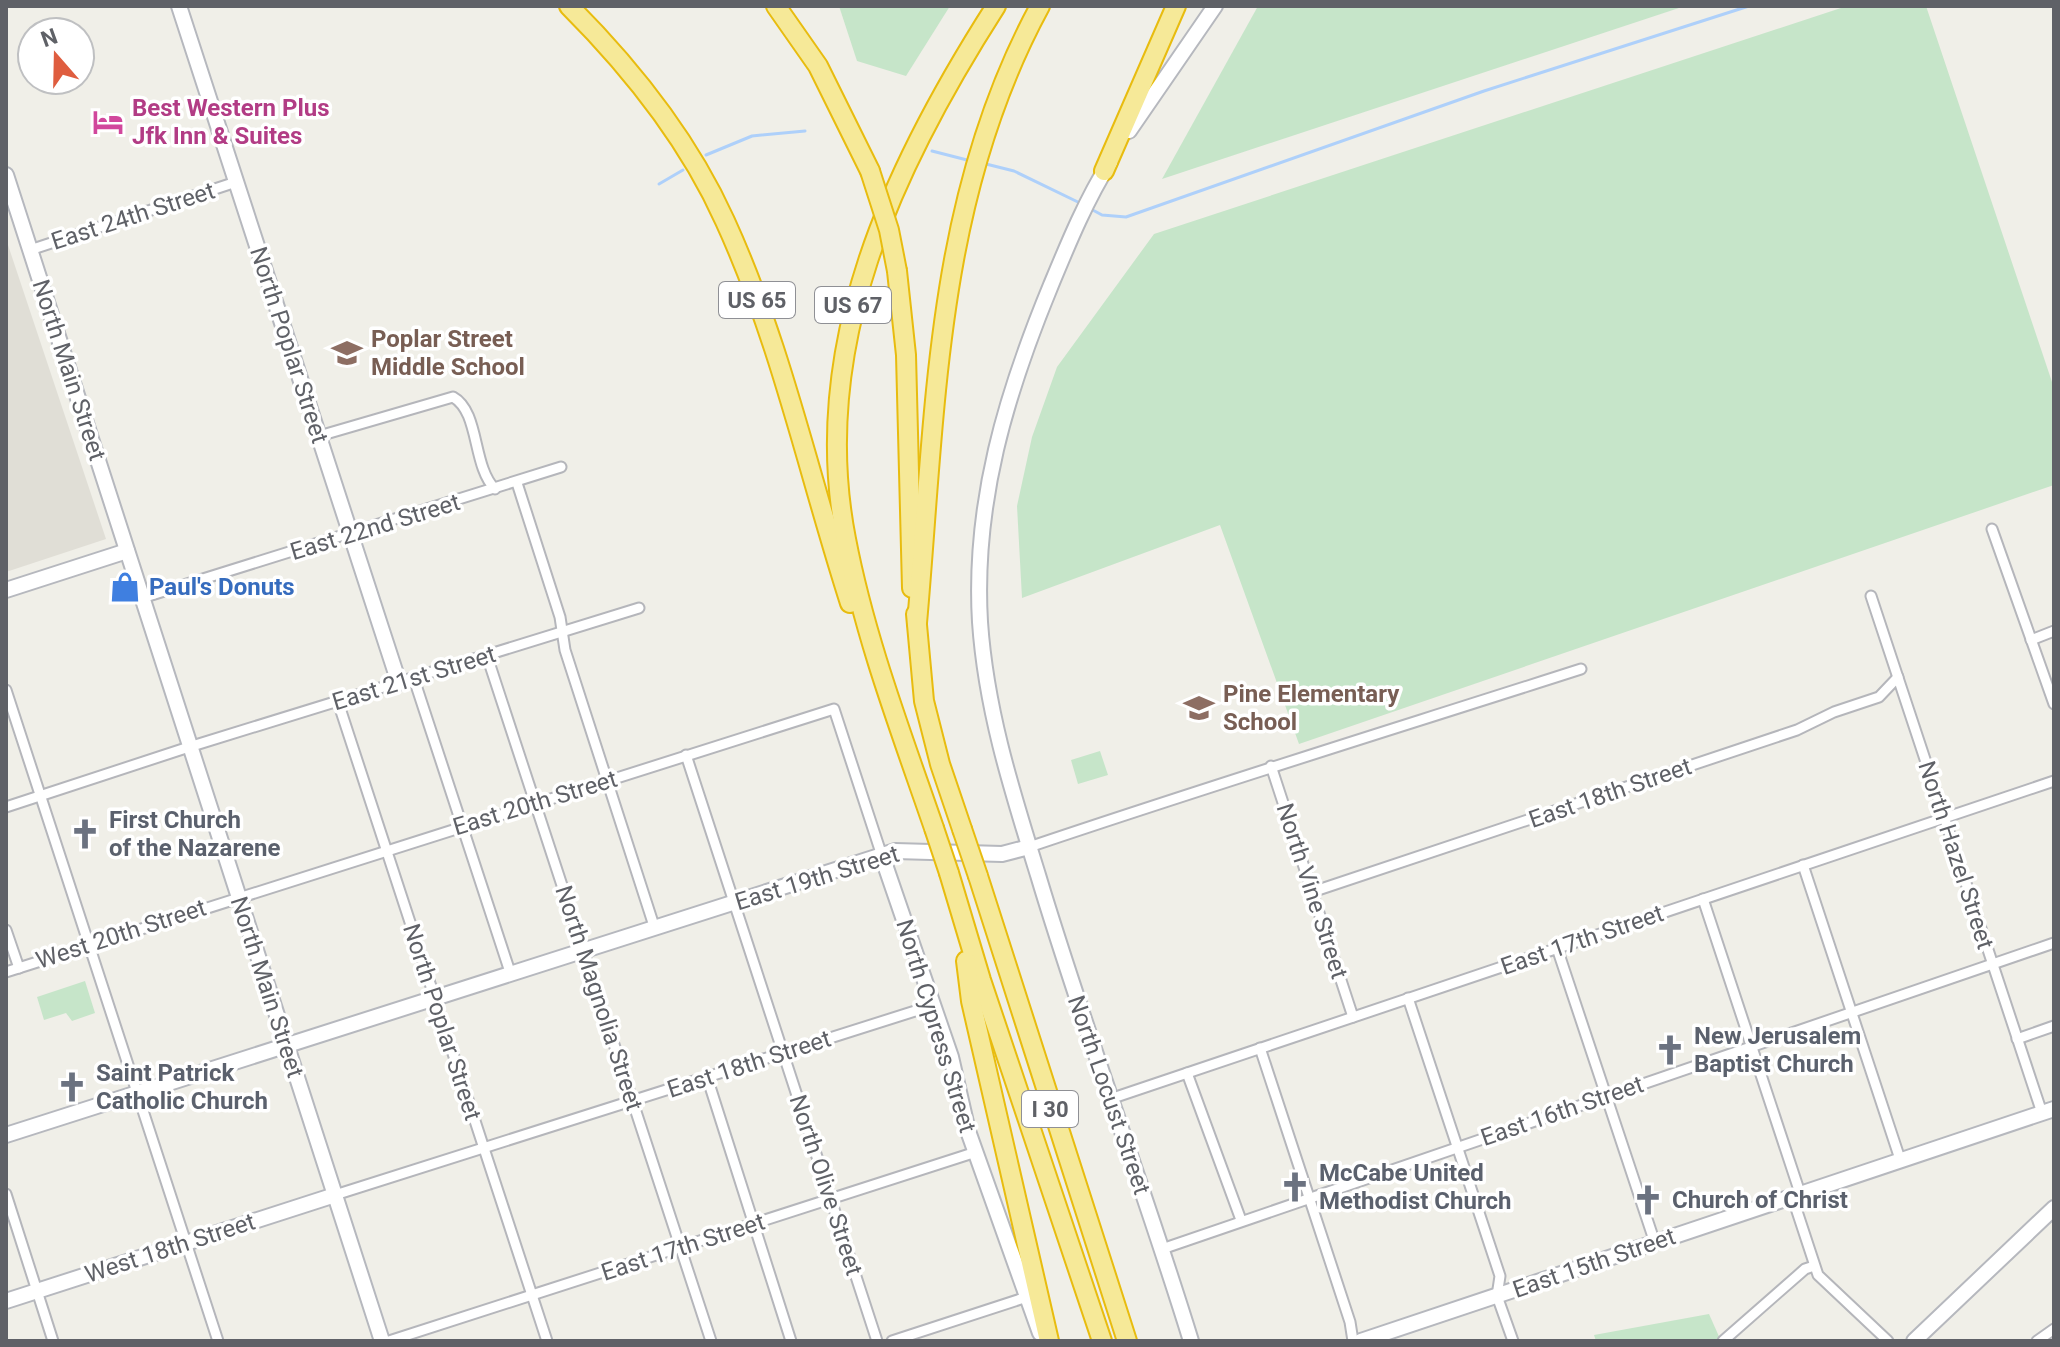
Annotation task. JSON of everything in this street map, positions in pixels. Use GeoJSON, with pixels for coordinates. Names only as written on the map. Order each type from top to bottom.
{"type":"FeatureCollection","features":[{"type":"Feature","properties":{"kind":"highway","name":"US 65"},"geometry":{"type":"LineString","coordinates":[[569,6],[656,106],[725,221],[759,307],[851,605],[869,633]]}},
{"type":"Feature","properties":{"kind":"highway","name":"US 67"},"geometry":{"type":"LineString","coordinates":[[869,633],[845,537],[839,471],[838,400],[845,343],[859,284],[885,213],[924,130],[996,6]]}},
{"type":"Feature","properties":{"kind":"highway"},"geometry":{"type":"LineString","coordinates":[[917,623],[950,279],[963,203],[986,124],[1040,6]]}},
{"type":"Feature","properties":{"kind":"highway"},"geometry":{"type":"LineString","coordinates":[[1104,171],[1176,6]]}},
{"type":"Feature","properties":{"kind":"highway"},"geometry":{"type":"LineString","coordinates":[[777,9],[844,113],[870,171],[889,230],[897,271],[906,355],[910,570],[917,623]]}},
{"type":"Feature","properties":{"kind":"highway","name":"I 30"},"geometry":{"type":"LineString","coordinates":[[917,623],[924,701],[940,764],[1127,1341]]}},
{"type":"Feature","properties":{"kind":"highway","name":"I 30"},"geometry":{"type":"LineString","coordinates":[[869,633],[1102,1341]]}},
{"type":"Feature","properties":{"kind":"highway"},"geometry":{"type":"LineString","coordinates":[[961,911],[971,1001],[1049,1341]]}},
{"type":"Feature","properties":{"kind":"main road","name":"North Poplar Street"},"geometry":{"type":"LineString","coordinates":[[179,6],[399,683]]}},
{"type":"Feature","properties":{"kind":"main road","name":"North Locust Street"},"geometry":{"type":"LineString","coordinates":[[1191,1341],[1009,783],[987,691],[980,619],[982,536],[995,448],[1012,384],[1080,220],[1104,171],[1164,77],[1215,6]]}},
{"type":"Feature","properties":{"kind":"main road","name":"North Main Street"},"geometry":{"type":"LineString","coordinates":[[6,175],[382,1341]]}},
{"type":"Feature","properties":{"kind":"main road"},"geometry":{"type":"LineString","coordinates":[[6,590],[127,551]]}},
{"type":"Feature","properties":{"kind":"main road","name":"East 19th Street"},"geometry":{"type":"LineString","coordinates":[[6,1135],[905,849],[1002,854],[1029,847]]}},
{"type":"Feature","properties":{"kind":"main road","name":"North Cypress Street"},"geometry":{"type":"LineString","coordinates":[[882,856],[934,1005],[976,1152],[1043,1341]]}},
{"type":"Feature","properties":{"kind":"main road","name":"East 15th Street"},"geometry":{"type":"LineString","coordinates":[[1361,1341],[2048,1111]]}},
{"type":"Feature","properties":{"kind":"main road","name":"West 18th Street"},"geometry":{"type":"LineString","coordinates":[[6,1301],[335,1195]]}},
{"type":"Feature","properties":{"kind":"main road"},"geometry":{"type":"LineString","coordinates":[[1914,1341],[2054,1208]]}},
{"type":"Feature","properties":{"kind":"street","name":"East 24th Street"},"geometry":{"type":"LineString","coordinates":[[30,250],[236,182]]}},
{"type":"Feature","properties":{"kind":"street"},"geometry":{"type":"LineString","coordinates":[[319,436],[448,397],[463,404],[484,476],[495,489]]}},
{"type":"Feature","properties":{"kind":"street","name":"East 22nd Street"},"geometry":{"type":"LineString","coordinates":[[142,598],[561,467]]}},
{"type":"Feature","properties":{"kind":"street"},"geometry":{"type":"LineString","coordinates":[[517,483],[655,929]]}},
{"type":"Feature","properties":{"kind":"street"},"geometry":{"type":"LineString","coordinates":[[1992,529],[2054,704]]}},
{"type":"Feature","properties":{"kind":"street","name":"North Hazel Street"},"geometry":{"type":"LineString","coordinates":[[1871,596],[2017,1039],[2048,1111]]}},
{"type":"Feature","properties":{"kind":"street","name":"East 21st Street"},"geometry":{"type":"LineString","coordinates":[[6,807],[639,608]]}},
{"type":"Feature","properties":{"kind":"street"},"geometry":{"type":"LineString","coordinates":[[2031,640],[2054,631]]}},
{"type":"Feature","properties":{"kind":"street","name":"North Magnolia Street"},"geometry":{"type":"LineString","coordinates":[[487,656],[711,1341]]}},
{"type":"Feature","properties":{"kind":"street","name":"East 19th Street"},"geometry":{"type":"LineString","coordinates":[[1029,847],[1271,766],[1346,746],[1581,669]]}},
{"type":"Feature","properties":{"kind":"street","name":"East 18th Street"},"geometry":{"type":"LineString","coordinates":[[1312,892],[1797,730],[1834,712],[1879,697],[1898,677]]}},
{"type":"Feature","properties":{"kind":"street"},"geometry":{"type":"LineString","coordinates":[[414,679],[511,975]]}},
{"type":"Feature","properties":{"kind":"street"},"geometry":{"type":"LineString","coordinates":[[6,690],[218,1341]]}},
{"type":"Feature","properties":{"kind":"street","name":"North Poplar Street"},"geometry":{"type":"LineString","coordinates":[[338,702],[547,1341]]}},
{"type":"Feature","properties":{"kind":"street","name":"East 20th Street"},"geometry":{"type":"LineString","coordinates":[[237,896],[834,709]]}},
{"type":"Feature","properties":{"kind":"street","name":"North Cypress Street"},"geometry":{"type":"LineString","coordinates":[[834,709],[882,856]]}},
{"type":"Feature","properties":{"kind":"street","name":"North Olive Street"},"geometry":{"type":"LineString","coordinates":[[686,755],[877,1341]]}},
{"type":"Feature","properties":{"kind":"street","name":"North Vine Street"},"geometry":{"type":"LineString","coordinates":[[1271,766],[1353,1017]]}},
{"type":"Feature","properties":{"kind":"street","name":"East 17th Street"},"geometry":{"type":"LineString","coordinates":[[1110,1099],[2054,781]]}},
{"type":"Feature","properties":{"kind":"street"},"geometry":{"type":"LineString","coordinates":[[1803,865],[1900,1159]]}},
{"type":"Feature","properties":{"kind":"street","name":"West 20th Street"},"geometry":{"type":"LineString","coordinates":[[6,972],[237,896]]}},
{"type":"Feature","properties":{"kind":"street"},"geometry":{"type":"LineString","coordinates":[[1703,899],[1752,1047],[1814,1266],[1818,1275],[1888,1341]]}},
{"type":"Feature","properties":{"kind":"street"},"geometry":{"type":"LineString","coordinates":[[6,930],[19,968]]}},
{"type":"Feature","properties":{"kind":"street","name":"East 16th Street"},"geometry":{"type":"LineString","coordinates":[[1162,1249],[1309,1196],[2054,943]]}},
{"type":"Feature","properties":{"kind":"street"},"geometry":{"type":"LineString","coordinates":[[1557,948],[1655,1243]]}},
{"type":"Feature","properties":{"kind":"street"},"geometry":{"type":"LineString","coordinates":[[1408,998],[1500,1276],[1497,1296],[1513,1341]]}},
{"type":"Feature","properties":{"kind":"street","name":"East 18th Street"},"geometry":{"type":"LineString","coordinates":[[335,1195],[934,1005]]}},
{"type":"Feature","properties":{"kind":"street"},"geometry":{"type":"LineString","coordinates":[[2017,1039],[2054,1026]]}},
{"type":"Feature","properties":{"kind":"street"},"geometry":{"type":"LineString","coordinates":[[1260,1048],[1353,1341]]}},
{"type":"Feature","properties":{"kind":"street"},"geometry":{"type":"LineString","coordinates":[[1187,1073],[1241,1220]]}},
{"type":"Feature","properties":{"kind":"street"},"geometry":{"type":"LineString","coordinates":[[707,1077],[791,1341]]}},
{"type":"Feature","properties":{"kind":"street","name":"East 17th Street"},"geometry":{"type":"LineString","coordinates":[[389,1341],[976,1152]]}},
{"type":"Feature","properties":{"kind":"street"},"geometry":{"type":"LineString","coordinates":[[6,1194],[53,1341]]}},
{"type":"Feature","properties":{"kind":"street"},"geometry":{"type":"LineString","coordinates":[[1723,1341],[1805,1269],[1814,1266]]}},
{"type":"Feature","properties":{"kind":"street"},"geometry":{"type":"LineString","coordinates":[[892,1341],[1027,1297]]}},
{"type":"Feature","properties":{"kind":"street"},"geometry":{"type":"LineString","coordinates":[[2037,1341],[2054,1329]]}},
{"type":"Feature","properties":{"kind":"shaded area"},"geometry":{"type":"Polygon","coordinates":[[[6,239],[106,539],[6,572],[6,239]]]}},
{"type":"Feature","properties":{"kind":"green space"},"geometry":{"type":"Polygon","coordinates":[[[839,6],[950,6],[906,76],[857,61],[839,6]]]}},
{"type":"Feature","properties":{"kind":"green space"},"geometry":{"type":"Polygon","coordinates":[[[1258,6],[1685,6],[1162,179],[1258,6]]]}},
{"type":"Feature","properties":{"kind":"green space"},"geometry":{"type":"Polygon","coordinates":[[[1847,6],[1926,6],[2054,388],[2054,485],[1299,744],[1220,525],[1022,598],[1017,506],[1032,437],[1057,367],[1154,234],[1847,6]]]}},
{"type":"Feature","properties":{"kind":"green space"},"geometry":{"type":"Polygon","coordinates":[[[1100,751],[1108,775],[1078,784],[1071,760],[1100,751]]]}},
{"type":"Feature","properties":{"kind":"green space"},"geometry":{"type":"Polygon","coordinates":[[[85,981],[95,1013],[72,1021],[66,1013],[44,1020],[37,997],[85,981]]]}},
{"type":"Feature","properties":{"kind":"green space"},"geometry":{"type":"Polygon","coordinates":[[[1709,1314],[1721,1341],[1596,1341],[1594,1335],[1709,1314]]]}},
{"type":"Feature","properties":{"kind":"waterway"},"geometry":{"type":"LineString","coordinates":[[1089,208],[1102,215],[1126,217],[1484,91],[1749,6]]}},
{"type":"Feature","properties":{"kind":"waterway"},"geometry":{"type":"LineString","coordinates":[[706,155],[752,136],[805,131]]}},
{"type":"Feature","properties":{"kind":"waterway"},"geometry":{"type":"LineString","coordinates":[[932,151],[971,161]]}},
{"type":"Feature","properties":{"kind":"waterway"},"geometry":{"type":"LineString","coordinates":[[982,163],[1014,171],[1082,204]]}},
{"type":"Feature","properties":{"kind":"waterway"},"geometry":{"type":"LineString","coordinates":[[659,184],[683,170]]}},
{"type":"Feature","properties":{"kind":"place","name":"Best Western Plus Jfk Inn & Suites"},"geometry":{"type":"Point","coordinates":[108,122]}},
{"type":"Feature","properties":{"kind":"place","name":"Poplar Street Middle School"},"geometry":{"type":"Point","coordinates":[347,353]}},
{"type":"Feature","properties":{"kind":"place","name":"Paul's Donuts"},"geometry":{"type":"Point","coordinates":[125,587]}},
{"type":"Feature","properties":{"kind":"place","name":"Pine Elementary School"},"geometry":{"type":"Point","coordinates":[1199,708]}},
{"type":"Feature","properties":{"kind":"place","name":"First Church of the Nazarene"},"geometry":{"type":"Point","coordinates":[85,834]}},
{"type":"Feature","properties":{"kind":"place","name":"New Jerusalem Baptist Church"},"geometry":{"type":"Point","coordinates":[1670,1050]}},
{"type":"Feature","properties":{"kind":"place","name":"Saint Patrick Catholic Church"},"geometry":{"type":"Point","coordinates":[72,1087]}},
{"type":"Feature","properties":{"kind":"place","name":"McCabe United Methodist Church"},"geometry":{"type":"Point","coordinates":[1295,1187]}},
{"type":"Feature","properties":{"kind":"place","name":"Church of Christ"},"geometry":{"type":"Point","coordinates":[1648,1200]}}]}
